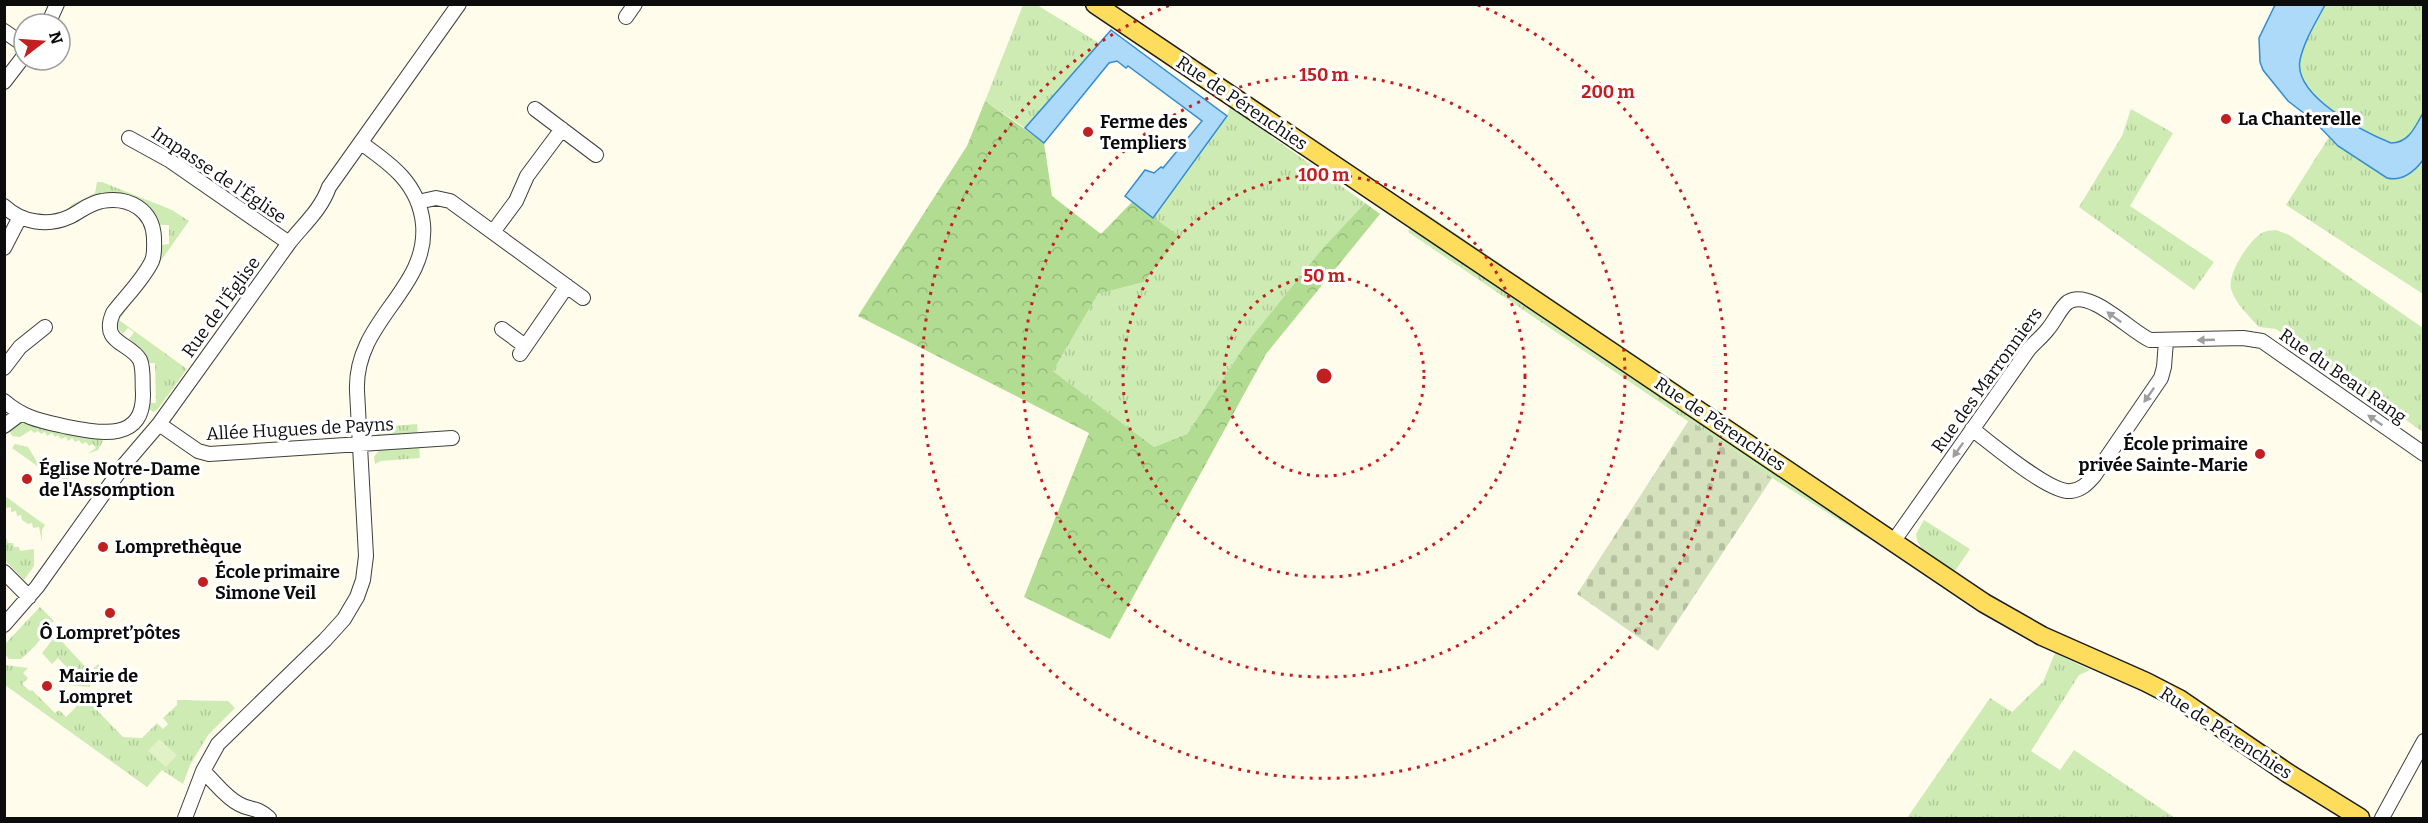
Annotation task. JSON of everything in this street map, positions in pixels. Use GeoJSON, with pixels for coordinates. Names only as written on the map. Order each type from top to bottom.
{"type":"FeatureCollection","features":[{"type":"Feature","properties":{"kind":"main road","name":"Rue de Pérenchies"},"geometry":{"type":"LineString","coordinates":[[1095,4],[1991,607],[2029,630],[2179,699],[2350,816]]}},
{"type":"Feature","properties":{"kind":"street"},"geometry":{"type":"LineString","coordinates":[[626,17],[635,4]]}},
{"type":"Feature","properties":{"kind":"street","name":"Rue de l'Église"},"geometry":{"type":"LineString","coordinates":[[4,625],[29,597],[124,465],[158,426],[288,243],[300,233],[326,198],[328,189],[458,5]]}},
{"type":"Feature","properties":{"kind":"street"},"geometry":{"type":"LineString","coordinates":[[535,109],[596,155]]}},
{"type":"Feature","properties":{"kind":"street"},"geometry":{"type":"LineString","coordinates":[[493,232],[516,201],[527,176],[562,129]]}},
{"type":"Feature","properties":{"kind":"street","name":"Impasse de l'Église"},"geometry":{"type":"LineString","coordinates":[[129,138],[169,160],[288,243]]}},
{"type":"Feature","properties":{"kind":"street"},"geometry":{"type":"LineString","coordinates":[[185,819],[213,750],[344,619],[357,597],[365,572],[356,381],[360,358],[372,331],[412,274],[421,255],[423,226],[417,202],[410,187],[395,168],[361,143]]}},
{"type":"Feature","properties":{"kind":"street"},"geometry":{"type":"LineString","coordinates":[[417,202],[436,198],[446,199],[582,298]]}},
{"type":"Feature","properties":{"kind":"street"},"geometry":{"type":"LineString","coordinates":[[4,206],[20,217],[37,222],[56,221],[98,202],[109,200],[135,206],[151,220],[154,250],[152,261],[113,314],[110,323],[111,332],[116,340],[134,354],[141,365],[143,399],[140,414],[127,430],[78,429],[20,414],[4,401]]}},
{"type":"Feature","properties":{"kind":"street"},"geometry":{"type":"LineString","coordinates":[[4,248],[20,217]]}},
{"type":"Feature","properties":{"kind":"street"},"geometry":{"type":"LineString","coordinates":[[502,329],[522,350],[567,286]]}},
{"type":"Feature","properties":{"kind":"street","name":"Rue des Marronniers"},"geometry":{"type":"LineString","coordinates":[[1893,542],[2029,349],[2049,328],[2063,307],[2082,298],[2093,302],[2144,337],[2150,340],[2166,341]]}},
{"type":"Feature","properties":{"kind":"street"},"geometry":{"type":"LineString","coordinates":[[4,368],[21,347],[45,327]]}},
{"type":"Feature","properties":{"kind":"street","name":"Rue du Beau Rang"},"geometry":{"type":"LineString","coordinates":[[2166,341],[2249,338],[2262,341],[2424,454]]}},
{"type":"Feature","properties":{"kind":"street"},"geometry":{"type":"LineString","coordinates":[[1972,429],[2055,489],[2072,491],[2080,489],[2094,476],[2161,378],[2166,341]]}},
{"type":"Feature","properties":{"kind":"street"},"geometry":{"type":"LineString","coordinates":[[4,426],[20,414]]}},
{"type":"Feature","properties":{"kind":"street","name":"Allée Hugues de Payns"},"geometry":{"type":"LineString","coordinates":[[140,414],[198,451],[209,454],[452,438]]}},
{"type":"Feature","properties":{"kind":"street"},"geometry":{"type":"LineString","coordinates":[[4,572],[29,597]]}},
{"type":"Feature","properties":{"kind":"street"},"geometry":{"type":"LineString","coordinates":[[2382,819],[2424,741]]}},
{"type":"Feature","properties":{"kind":"street"},"geometry":{"type":"LineString","coordinates":[[203,771],[234,801],[240,805],[258,809],[269,819]]}},
{"type":"Feature","properties":{"kind":"green space"},"geometry":{"type":"Polygon","coordinates":[[[1023,5],[1037,5],[1099,43],[1025,128],[985,101],[1023,5]]]}},
{"type":"Feature","properties":{"kind":"green space"},"geometry":{"type":"Polygon","coordinates":[[[2325,5],[2423,5],[2423,113],[2413,133],[2397,143],[2379,138],[2348,121],[2333,111],[2307,87],[2301,73],[2300,60],[2307,39],[2325,5]]]}},
{"type":"Feature","properties":{"kind":"green space"},"geometry":{"type":"Polygon","coordinates":[[[985,101],[1044,143],[1052,196],[1101,234],[1132,202],[1179,236],[1144,282],[1098,294],[1053,371],[1154,447],[1187,434],[1245,345],[1322,249],[1365,203],[1380,214],[1266,354],[1110,639],[1024,597],[1089,433],[858,316],[967,146],[985,101]]]}},
{"type":"Feature","properties":{"kind":"green space"},"geometry":{"type":"Polygon","coordinates":[[[1230,107],[1365,203],[1322,249],[1245,345],[1187,434],[1154,447],[1053,371],[1098,294],[1144,282],[1178,236],[1153,218],[1227,116],[1230,107]]]}},
{"type":"Feature","properties":{"kind":"green space"},"geometry":{"type":"Polygon","coordinates":[[[2131,109],[2173,133],[2130,206],[2214,262],[2194,290],[2079,207],[2122,136],[2131,109]]]}},
{"type":"Feature","properties":{"kind":"green space"},"geometry":{"type":"Polygon","coordinates":[[[2329,137],[2338,146],[2412,173],[2423,160],[2423,294],[2286,205],[2329,137]]]}},
{"type":"Feature","properties":{"kind":"green space"},"geometry":{"type":"Polygon","coordinates":[[[97,182],[172,210],[189,221],[119,320],[187,369],[157,410],[153,412],[148,408],[148,403],[156,403],[155,363],[147,363],[142,350],[129,339],[134,332],[128,328],[123,334],[116,323],[161,245],[169,244],[169,225],[160,225],[154,214],[142,204],[72,210],[71,205],[95,193],[97,182]]]}},
{"type":"Feature","properties":{"kind":"green space"},"geometry":{"type":"Polygon","coordinates":[[[1421,210],[1880,521],[1868,538],[1772,478],[1408,232],[1421,210]]]}},
{"type":"Feature","properties":{"kind":"green space"},"geometry":{"type":"Polygon","coordinates":[[[2276,230],[2289,235],[2423,328],[2423,432],[2276,329],[2259,327],[2239,304],[2231,289],[2232,275],[2236,267],[2245,250],[2257,237],[2266,231],[2276,230]]]}},
{"type":"Feature","properties":{"kind":"green space"},"geometry":{"type":"Polygon","coordinates":[[[1689,420],[1772,478],[1658,651],[1577,594],[1689,420]]]}},
{"type":"Feature","properties":{"kind":"green space"},"geometry":{"type":"Polygon","coordinates":[[[22,422],[81,436],[105,437],[98,450],[87,454],[96,448],[93,444],[89,446],[86,442],[82,444],[79,440],[75,442],[72,438],[68,441],[66,437],[61,439],[52,433],[47,436],[45,432],[34,433],[31,430],[20,437],[12,436],[9,430],[22,422]]]}},
{"type":"Feature","properties":{"kind":"green space"},"geometry":{"type":"Polygon","coordinates":[[[373,423],[379,427],[417,424],[418,435],[380,438],[373,430],[373,423]]]}},
{"type":"Feature","properties":{"kind":"green space"},"geometry":{"type":"Polygon","coordinates":[[[15,444],[28,447],[37,462],[42,460],[44,464],[48,462],[51,465],[55,462],[58,467],[63,464],[65,468],[69,466],[72,470],[77,467],[64,485],[12,448],[15,444]]]}},
{"type":"Feature","properties":{"kind":"green space"},"geometry":{"type":"Polygon","coordinates":[[[419,446],[420,458],[381,461],[375,464],[374,457],[380,449],[419,446]]]}},
{"type":"Feature","properties":{"kind":"green space"},"geometry":{"type":"Polygon","coordinates":[[[5,496],[45,525],[42,530],[42,542],[39,527],[33,528],[32,523],[28,524],[22,520],[21,515],[17,516],[16,511],[11,512],[11,507],[6,508],[5,496]]]}},
{"type":"Feature","properties":{"kind":"green space"},"geometry":{"type":"Polygon","coordinates":[[[1924,520],[1970,549],[1955,571],[1925,552],[1917,541],[1916,534],[1924,520]]]}},
{"type":"Feature","properties":{"kind":"green space"},"geometry":{"type":"Polygon","coordinates":[[[5,539],[8,543],[13,543],[14,547],[19,547],[20,551],[34,549],[34,566],[24,580],[5,560],[5,539]]]}},
{"type":"Feature","properties":{"kind":"green space"},"geometry":{"type":"Polygon","coordinates":[[[40,607],[54,621],[35,646],[21,659],[9,659],[5,654],[5,644],[40,607]]]}},
{"type":"Feature","properties":{"kind":"green space"},"geometry":{"type":"Polygon","coordinates":[[[56,635],[90,672],[98,664],[103,670],[90,682],[90,687],[69,685],[76,677],[58,658],[52,664],[42,653],[56,635]]]}},
{"type":"Feature","properties":{"kind":"green space"},"geometry":{"type":"Polygon","coordinates":[[[2055,653],[2090,670],[2079,675],[2031,751],[2060,770],[2074,750],[2175,818],[1907,818],[1990,698],[2012,712],[2043,682],[2055,653]]]}},
{"type":"Feature","properties":{"kind":"green space"},"geometry":{"type":"Polygon","coordinates":[[[5,665],[28,668],[23,673],[28,678],[22,684],[30,691],[32,690],[55,713],[59,710],[66,717],[76,707],[73,703],[77,699],[87,700],[123,737],[142,738],[157,723],[163,729],[168,724],[163,718],[177,705],[177,700],[228,701],[235,708],[208,735],[190,765],[183,784],[162,770],[147,787],[5,685],[5,665]]]}},
{"type":"Feature","properties":{"kind":"green space"},"geometry":{"type":"Polygon","coordinates":[[[159,739],[177,755],[166,767],[148,751],[159,739]]]}},
{"type":"Feature","properties":{"kind":"water"},"geometry":{"type":"Polygon","coordinates":[[[2275,5],[2325,5],[2304,46],[2300,60],[2301,73],[2307,87],[2333,111],[2391,143],[2407,137],[2423,113],[2423,160],[2412,172],[2403,177],[2387,178],[2338,146],[2314,121],[2288,101],[2263,70],[2260,62],[2259,38],[2275,5]]]}},
{"type":"Feature","properties":{"kind":"water"},"geometry":{"type":"Polygon","coordinates":[[[1111,30],[1227,116],[1153,218],[1125,196],[1145,170],[1154,173],[1161,167],[1163,168],[1202,121],[1128,66],[1126,68],[1117,61],[1109,63],[1044,143],[1025,128],[1111,30]]]}},
{"type":"Feature","properties":{"kind":"place","name":"La Chanterelle"},"geometry":{"type":"Point","coordinates":[2226,119]}},
{"type":"Feature","properties":{"kind":"place","name":"Ferme des Templiers"},"geometry":{"type":"Point","coordinates":[1088,132]}},
{"type":"Feature","properties":{"kind":"place","name":"École primaire privée Sainte-Marie"},"geometry":{"type":"Point","coordinates":[2260,454]}},
{"type":"Feature","properties":{"kind":"place","name":"Église Notre-Dame de l'Assomption"},"geometry":{"type":"Point","coordinates":[27,479]}},
{"type":"Feature","properties":{"kind":"place","name":"Lomprethèque"},"geometry":{"type":"Point","coordinates":[103,547]}},
{"type":"Feature","properties":{"kind":"place","name":"École primaire Simone Veil"},"geometry":{"type":"Point","coordinates":[203,582]}},
{"type":"Feature","properties":{"kind":"place","name":"Ô Lompret’pôtes"},"geometry":{"type":"Point","coordinates":[110,613]}},
{"type":"Feature","properties":{"kind":"place","name":"Mairie de Lompret"},"geometry":{"type":"Point","coordinates":[47,686]}}]}
